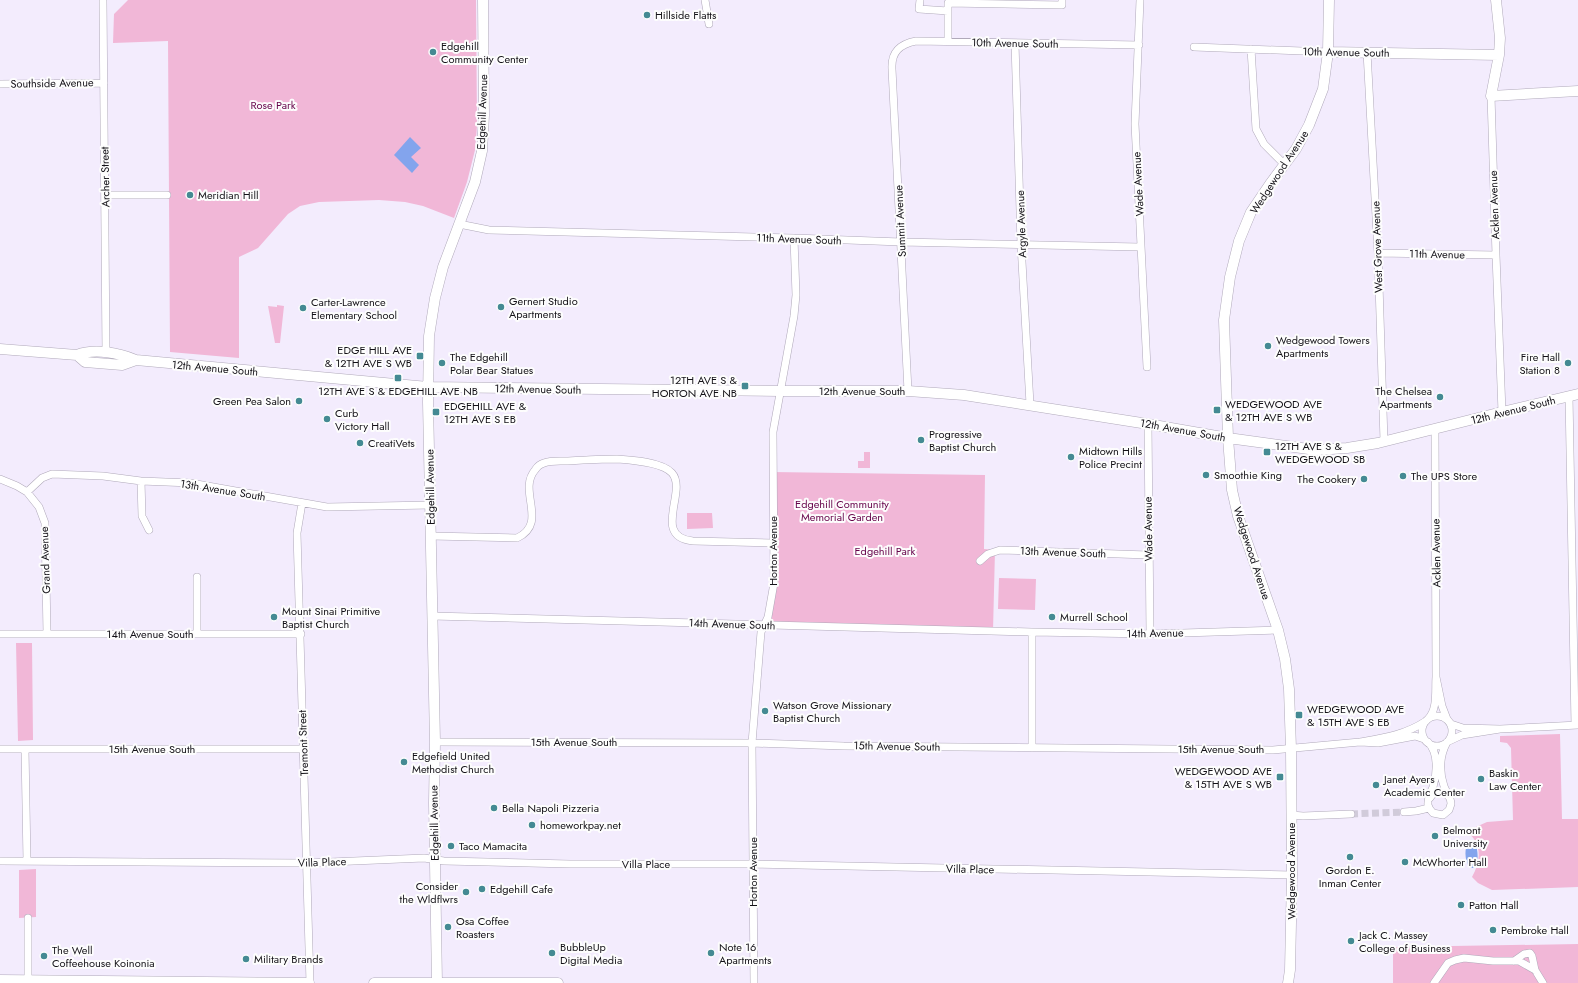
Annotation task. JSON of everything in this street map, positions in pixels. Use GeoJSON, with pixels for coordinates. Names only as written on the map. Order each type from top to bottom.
{"type":"FeatureCollection","features":[{"type":"Feature","properties":{"kind":"main road","name":"Edgehill Avenue"},"geometry":{"type":"LineString","coordinates":[[437,982],[435,742],[428,388],[429,336],[434,304],[443,267],[475,182],[482,151],[484,119],[483,0]]}},
{"type":"Feature","properties":{"kind":"main road","name":"Wedgewood Avenue"},"geometry":{"type":"LineString","coordinates":[[1288,983],[1290,963],[1292,875],[1289,689],[1285,659],[1278,630],[1257,574],[1238,516],[1232,486],[1228,438],[1224,320],[1230,277],[1239,240],[1251,212],[1284,164],[1296,150],[1309,125],[1322,89],[1328,52],[1329,0]]}},
{"type":"Feature","properties":{"kind":"main road","name":"Acklen Avenue"},"geometry":{"type":"LineString","coordinates":[[1491,96],[1499,56],[1500,38],[1496,0]]}},
{"type":"Feature","properties":{"kind":"main road","name":"10th Avenue South"},"geometry":{"type":"LineString","coordinates":[[1328,52],[1499,56]]}},
{"type":"Feature","properties":{"kind":"main road"},"geometry":{"type":"LineString","coordinates":[[1491,96],[1578,91]]}},
{"type":"Feature","properties":{"kind":"main road","name":"12th Avenue South"},"geometry":{"type":"LineString","coordinates":[[0,350],[77,355],[87,351],[124,355],[136,360],[428,388],[780,392],[908,391],[964,395],[1030,404],[1228,438],[1316,450],[1347,448],[1384,441],[1435,430],[1573,395]]}},
{"type":"Feature","properties":{"kind":"main road","name":"12th Avenue South"},"geometry":{"type":"LineString","coordinates":[[77,355],[85,362],[122,365],[136,360]]}},
{"type":"Feature","properties":{"kind":"main road"},"geometry":{"type":"LineString","coordinates":[[0,980],[309,983]]}},
{"type":"Feature","properties":{"kind":"main road"},"geometry":{"type":"LineString","coordinates":[[374,983],[558,983]]}},
{"type":"Feature","properties":{"kind":"street","name":"Archer Street"},"geometry":{"type":"LineString","coordinates":[[103,0],[106,195],[106,353]]}},
{"type":"Feature","properties":{"kind":"street"},"geometry":{"type":"LineString","coordinates":[[705,0],[708,24]]}},
{"type":"Feature","properties":{"kind":"street"},"geometry":{"type":"LineString","coordinates":[[920,0],[919,9],[948,11]]}},
{"type":"Feature","properties":{"kind":"street"},"geometry":{"type":"LineString","coordinates":[[948,41],[948,1],[1062,5],[1062,0]]}},
{"type":"Feature","properties":{"kind":"street","name":"Wade Avenue"},"geometry":{"type":"LineString","coordinates":[[1140,0],[1135,124],[1147,367]]}},
{"type":"Feature","properties":{"kind":"street","name":"10th Avenue South"},"geometry":{"type":"LineString","coordinates":[[895,51],[905,44],[916,41],[1139,46]]}},
{"type":"Feature","properties":{"kind":"street","name":"Argyle Avenue"},"geometry":{"type":"LineString","coordinates":[[1015,43],[1021,244],[1030,404]]}},
{"type":"Feature","properties":{"kind":"street","name":"10th Avenue South"},"geometry":{"type":"LineString","coordinates":[[1194,47],[1328,52]]}},
{"type":"Feature","properties":{"kind":"street"},"geometry":{"type":"LineString","coordinates":[[1251,49],[1256,129],[1264,144],[1284,164]]}},
{"type":"Feature","properties":{"kind":"street","name":"Summit Avenue"},"geometry":{"type":"LineString","coordinates":[[895,51],[892,60],[892,69],[902,242],[908,391]]}},
{"type":"Feature","properties":{"kind":"street","name":"West Grove Avenue"},"geometry":{"type":"LineString","coordinates":[[1367,52],[1378,253],[1384,441]]}},
{"type":"Feature","properties":{"kind":"street","name":"Southside Avenue"},"geometry":{"type":"LineString","coordinates":[[0,84],[104,83]]}},
{"type":"Feature","properties":{"kind":"street","name":"Acklen Avenue"},"geometry":{"type":"LineString","coordinates":[[1491,96],[1502,412]]}},
{"type":"Feature","properties":{"kind":"street"},"geometry":{"type":"LineString","coordinates":[[106,195],[167,195]]}},
{"type":"Feature","properties":{"kind":"street","name":"11th Avenue South"},"geometry":{"type":"LineString","coordinates":[[459,224],[489,230],[902,242],[1140,247]]}},
{"type":"Feature","properties":{"kind":"street","name":"Horton Avenue"},"geometry":{"type":"LineString","coordinates":[[754,983],[752,743],[761,632],[768,617],[774,583],[773,432],[794,316],[796,295],[794,238]]}},
{"type":"Feature","properties":{"kind":"street","name":"11th Avenue"},"geometry":{"type":"LineString","coordinates":[[1378,253],[1496,255]]}},
{"type":"Feature","properties":{"kind":"street"},"geometry":{"type":"LineString","coordinates":[[1449,722],[1452,728],[1452,733],[1442,755],[1442,774],[1444,786],[1450,799],[1451,806],[1446,813],[1440,815],[1433,813],[1429,808],[1429,800],[1435,780],[1436,764],[1433,748],[1426,740],[1422,729],[1427,720],[1434,716],[1440,716],[1460,728],[1500,729],[1576,725],[1573,395]]}},
{"type":"Feature","properties":{"kind":"street","name":"Wade Avenue"},"geometry":{"type":"LineString","coordinates":[[1148,424],[1148,555],[1150,634]]}},
{"type":"Feature","properties":{"kind":"street","name":"Acklen Avenue"},"geometry":{"type":"LineString","coordinates":[[1427,720],[1432,714],[1434,707],[1436,677],[1435,430]]}},
{"type":"Feature","properties":{"kind":"street"},"geometry":{"type":"LineString","coordinates":[[431,536],[516,538],[523,534],[531,523],[532,514],[529,482],[533,472],[540,465],[545,462],[557,461],[614,459],[657,465],[666,468],[673,474],[677,486],[672,522],[675,532],[683,539],[693,541],[774,543]]}},
{"type":"Feature","properties":{"kind":"street","name":"13th Avenue South"},"geometry":{"type":"LineString","coordinates":[[27,492],[42,478],[52,474],[103,476],[141,481],[191,483],[327,507],[430,505]]}},
{"type":"Feature","properties":{"kind":"street"},"geometry":{"type":"LineString","coordinates":[[0,479],[27,492]]}},
{"type":"Feature","properties":{"kind":"street"},"geometry":{"type":"LineString","coordinates":[[141,481],[142,516],[149,530]]}},
{"type":"Feature","properties":{"kind":"street","name":"Grand Avenue"},"geometry":{"type":"LineString","coordinates":[[27,492],[38,506],[45,523],[47,634]]}},
{"type":"Feature","properties":{"kind":"street","name":"Tremont Street"},"geometry":{"type":"LineString","coordinates":[[302,503],[297,533],[301,634],[309,983]]}},
{"type":"Feature","properties":{"kind":"street","name":"13th Avenue South"},"geometry":{"type":"LineString","coordinates":[[980,561],[988,554],[1000,550],[1148,555]]}},
{"type":"Feature","properties":{"kind":"street"},"geometry":{"type":"LineString","coordinates":[[197,576],[197,634]]}},
{"type":"Feature","properties":{"kind":"street","name":"14th Avenue South"},"geometry":{"type":"LineString","coordinates":[[432,616],[1032,632]]}},
{"type":"Feature","properties":{"kind":"street","name":"14th Avenue"},"geometry":{"type":"LineString","coordinates":[[1032,632],[1150,634],[1278,630]]}},
{"type":"Feature","properties":{"kind":"street"},"geometry":{"type":"LineString","coordinates":[[1032,632],[1032,748]]}},
{"type":"Feature","properties":{"kind":"street","name":"14th Avenue South"},"geometry":{"type":"LineString","coordinates":[[0,634],[301,634]]}},
{"type":"Feature","properties":{"kind":"street","name":"Acklen Avenue"},"geometry":{"type":"LineString","coordinates":[[1436,677],[1442,706],[1449,722]]}},
{"type":"Feature","properties":{"kind":"street","name":"15th Avenue South"},"geometry":{"type":"LineString","coordinates":[[435,742],[752,743],[1032,748],[1291,749],[1360,742],[1401,734],[1413,729],[1427,720]]}},
{"type":"Feature","properties":{"kind":"street"},"geometry":{"type":"LineString","coordinates":[[1426,740],[1436,746],[1462,735],[1500,729]]}},
{"type":"Feature","properties":{"kind":"street","name":"15th Avenue South"},"geometry":{"type":"LineString","coordinates":[[1360,742],[1378,743],[1415,736],[1426,740]]}},
{"type":"Feature","properties":{"kind":"street","name":"15th Avenue South"},"geometry":{"type":"LineString","coordinates":[[0,748],[303,749]]}},
{"type":"Feature","properties":{"kind":"street"},"geometry":{"type":"LineString","coordinates":[[26,749],[27,861]]}},
{"type":"Feature","properties":{"kind":"street"},"geometry":{"type":"LineString","coordinates":[[1429,800],[1434,794],[1440,792],[1446,793],[1450,799]]}},
{"type":"Feature","properties":{"kind":"street"},"geometry":{"type":"LineString","coordinates":[[1404,812],[1429,808]]}},
{"type":"Feature","properties":{"kind":"street"},"geometry":{"type":"LineString","coordinates":[[1292,815],[1351,814]]}},
{"type":"Feature","properties":{"kind":"street","name":"Villa Place"},"geometry":{"type":"LineString","coordinates":[[0,861],[307,863],[424,858],[435,860],[570,864],[753,864],[1292,875]]}},
{"type":"Feature","properties":{"kind":"street"},"geometry":{"type":"LineString","coordinates":[[28,918],[28,981]]}},
{"type":"Feature","properties":{"kind":"street"},"geometry":{"type":"LineString","coordinates":[[1514,960],[1524,954],[1530,953],[1532,956],[1534,970]]}},
{"type":"Feature","properties":{"kind":"street"},"geometry":{"type":"LineString","coordinates":[[1434,983],[1447,965],[1452,961],[1458,959],[1475,958],[1493,961],[1514,960],[1522,962],[1534,970],[1543,983]]}},
{"type":"Feature","properties":{"kind":"green space","name":"Rose Park"},"geometry":{"type":"Polygon","coordinates":[[[128,0],[476,0],[477,126],[475,150],[467,182],[454,218],[423,206],[405,202],[379,200],[319,202],[300,206],[288,214],[258,248],[239,257],[239,358],[170,352],[168,41],[113,43],[114,14],[128,0]]]}},
{"type":"Feature","properties":{"kind":"green space"},"geometry":{"type":"Polygon","coordinates":[[[277,305],[284,306],[280,343],[275,343],[268,306],[277,307],[277,305]]]}},
{"type":"Feature","properties":{"kind":"green space"},"geometry":{"type":"Polygon","coordinates":[[[864,452],[870,452],[870,468],[858,468],[858,461],[864,461],[864,452]]]}},
{"type":"Feature","properties":{"kind":"green space","name":"Edgehill Park"},"geometry":{"type":"Polygon","coordinates":[[[772,472],[985,475],[984,549],[995,550],[993,631],[765,625],[774,583],[772,472]]]}},
{"type":"Feature","properties":{"kind":"green space"},"geometry":{"type":"Polygon","coordinates":[[[687,513],[712,513],[713,528],[687,529],[687,513]]]}},
{"type":"Feature","properties":{"kind":"green space"},"geometry":{"type":"Polygon","coordinates":[[[999,578],[1036,579],[1035,610],[998,609],[999,578]]]}},
{"type":"Feature","properties":{"kind":"green space"},"geometry":{"type":"Polygon","coordinates":[[[16,643],[32,643],[33,740],[18,741],[16,643]]]}},
{"type":"Feature","properties":{"kind":"green space"},"geometry":{"type":"Polygon","coordinates":[[[1560,734],[1562,819],[1578,819],[1578,887],[1492,890],[1478,883],[1472,877],[1478,863],[1479,853],[1469,830],[1487,822],[1513,820],[1511,748],[1507,743],[1500,742],[1500,736],[1560,734]]]}},
{"type":"Feature","properties":{"kind":"green space"},"geometry":{"type":"Polygon","coordinates":[[[36,869],[36,917],[19,918],[19,870],[36,869]]]}},
{"type":"Feature","properties":{"kind":"green space"},"geometry":{"type":"Polygon","coordinates":[[[1578,944],[1578,983],[1393,983],[1393,947],[1578,944]]]}},
{"type":"Feature","properties":{"kind":"water"},"geometry":{"type":"Polygon","coordinates":[[[410,137],[421,148],[411,157],[419,165],[412,173],[394,155],[410,137]]]}},
{"type":"Feature","properties":{"kind":"water"},"geometry":{"type":"Polygon","coordinates":[[[1468,842],[1475,842],[1476,845],[1478,858],[1475,868],[1469,868],[1467,861],[1466,852],[1468,842]]]}},
{"type":"Feature","properties":{"kind":"tunnel"},"geometry":{"type":"LineString","coordinates":[[1351,814],[1404,812]]}},
{"type":"Feature","properties":{"kind":"place","name":"Hillside Flatts"},"geometry":{"type":"Point","coordinates":[647,15]}},
{"type":"Feature","properties":{"kind":"place","name":"Edgehill Community Center"},"geometry":{"type":"Point","coordinates":[433,52]}},
{"type":"Feature","properties":{"kind":"place","name":"Meridian Hill"},"geometry":{"type":"Point","coordinates":[190,195]}},
{"type":"Feature","properties":{"kind":"place","name":"Gernert Studio Apartments"},"geometry":{"type":"Point","coordinates":[501,307]}},
{"type":"Feature","properties":{"kind":"place","name":"Carter-Lawrence Elementary School"},"geometry":{"type":"Point","coordinates":[303,308]}},
{"type":"Feature","properties":{"kind":"place","name":"Wedgewood Towers Apartments"},"geometry":{"type":"Point","coordinates":[1268,346]}},
{"type":"Feature","properties":{"kind":"place","name":"EDGE HILL AVE & 12TH AVE S WB"},"geometry":{"type":"Point","coordinates":[420,356]}},
{"type":"Feature","properties":{"kind":"place","name":"The Edgehill Polar Bear Statues"},"geometry":{"type":"Point","coordinates":[442,363]}},
{"type":"Feature","properties":{"kind":"place","name":"Fire Hall Station 8"},"geometry":{"type":"Point","coordinates":[1568,363]}},
{"type":"Feature","properties":{"kind":"place","name":"12TH AVE S & EDGEHILL AVE NB"},"geometry":{"type":"Point","coordinates":[398,378]}},
{"type":"Feature","properties":{"kind":"place","name":"12TH AVE S & HORTON AVE NB"},"geometry":{"type":"Point","coordinates":[745,386]}},
{"type":"Feature","properties":{"kind":"place","name":"The Chelsea Apartments"},"geometry":{"type":"Point","coordinates":[1440,397]}},
{"type":"Feature","properties":{"kind":"place","name":"Green Pea Salon"},"geometry":{"type":"Point","coordinates":[299,401]}},
{"type":"Feature","properties":{"kind":"place","name":"WEDGEWOOD AVE & 12TH AVE S WB"},"geometry":{"type":"Point","coordinates":[1217,410]}},
{"type":"Feature","properties":{"kind":"place","name":"EDGEHILL AVE & 12TH AVE S EB"},"geometry":{"type":"Point","coordinates":[436,412]}},
{"type":"Feature","properties":{"kind":"place","name":"Curb Victory Hall"},"geometry":{"type":"Point","coordinates":[327,419]}},
{"type":"Feature","properties":{"kind":"place","name":"Progressive Baptist Church"},"geometry":{"type":"Point","coordinates":[921,440]}},
{"type":"Feature","properties":{"kind":"place","name":"CreatiVets"},"geometry":{"type":"Point","coordinates":[360,443]}},
{"type":"Feature","properties":{"kind":"place","name":"12TH AVE S & WEDGEWOOD SB"},"geometry":{"type":"Point","coordinates":[1267,452]}},
{"type":"Feature","properties":{"kind":"place","name":"Midtown Hills Police Precint"},"geometry":{"type":"Point","coordinates":[1071,457]}},
{"type":"Feature","properties":{"kind":"place","name":"Smoothie King"},"geometry":{"type":"Point","coordinates":[1206,475]}},
{"type":"Feature","properties":{"kind":"place","name":"The UPS Store"},"geometry":{"type":"Point","coordinates":[1403,476]}},
{"type":"Feature","properties":{"kind":"place","name":"The Cookery"},"geometry":{"type":"Point","coordinates":[1364,479]}},
{"type":"Feature","properties":{"kind":"place","name":"Mount Sinai Primitive Baptist Church"},"geometry":{"type":"Point","coordinates":[274,617]}},
{"type":"Feature","properties":{"kind":"place","name":"Murrell School"},"geometry":{"type":"Point","coordinates":[1052,617]}},
{"type":"Feature","properties":{"kind":"place","name":"Watson Grove Missionary Baptist Church"},"geometry":{"type":"Point","coordinates":[765,711]}},
{"type":"Feature","properties":{"kind":"place","name":"WEDGEWOOD AVE & 15TH AVE S EB"},"geometry":{"type":"Point","coordinates":[1299,715]}},
{"type":"Feature","properties":{"kind":"place","name":"Edgefield United Methodist Church"},"geometry":{"type":"Point","coordinates":[404,762]}},
{"type":"Feature","properties":{"kind":"place","name":"WEDGEWOOD AVE & 15TH AVE S WB"},"geometry":{"type":"Point","coordinates":[1280,777]}},
{"type":"Feature","properties":{"kind":"place","name":"Baskin Law Center"},"geometry":{"type":"Point","coordinates":[1481,779]}},
{"type":"Feature","properties":{"kind":"place","name":"Janet Ayers Academic Center"},"geometry":{"type":"Point","coordinates":[1376,785]}},
{"type":"Feature","properties":{"kind":"place","name":"Bella Napoli Pizzeria"},"geometry":{"type":"Point","coordinates":[494,808]}},
{"type":"Feature","properties":{"kind":"place","name":"homeworkpay.net"},"geometry":{"type":"Point","coordinates":[532,825]}},
{"type":"Feature","properties":{"kind":"place","name":"Belmont University"},"geometry":{"type":"Point","coordinates":[1435,836]}},
{"type":"Feature","properties":{"kind":"place","name":"Taco Mamacita"},"geometry":{"type":"Point","coordinates":[451,846]}},
{"type":"Feature","properties":{"kind":"place","name":"Gordon E. Inman Center"},"geometry":{"type":"Point","coordinates":[1350,857]}},
{"type":"Feature","properties":{"kind":"place","name":"McWhorter Hall"},"geometry":{"type":"Point","coordinates":[1405,862]}},
{"type":"Feature","properties":{"kind":"place","name":"Edgehill Cafe"},"geometry":{"type":"Point","coordinates":[482,889]}},
{"type":"Feature","properties":{"kind":"place","name":"Consider the Wldflwrs"},"geometry":{"type":"Point","coordinates":[466,892]}},
{"type":"Feature","properties":{"kind":"place","name":"Patton Hall"},"geometry":{"type":"Point","coordinates":[1461,905]}},
{"type":"Feature","properties":{"kind":"place","name":"Osa Coffee Roasters"},"geometry":{"type":"Point","coordinates":[448,927]}},
{"type":"Feature","properties":{"kind":"place","name":"Pembroke Hall"},"geometry":{"type":"Point","coordinates":[1493,930]}},
{"type":"Feature","properties":{"kind":"place","name":"Jack C. Massey College of Business"},"geometry":{"type":"Point","coordinates":[1351,941]}},
{"type":"Feature","properties":{"kind":"place","name":"BubbleUp Digital Media"},"geometry":{"type":"Point","coordinates":[552,953]}},
{"type":"Feature","properties":{"kind":"place","name":"Note 16 Apartments"},"geometry":{"type":"Point","coordinates":[711,953]}},
{"type":"Feature","properties":{"kind":"place","name":"The Well Coffeehouse Koinonia"},"geometry":{"type":"Point","coordinates":[44,956]}},
{"type":"Feature","properties":{"kind":"place","name":"Military Brands"},"geometry":{"type":"Point","coordinates":[246,959]}},
{"type":"Feature","properties":{"kind":"park label","name":"Edgehill Community Memorial Garden"},"geometry":{"type":"Point","coordinates":[842,510]}}]}
